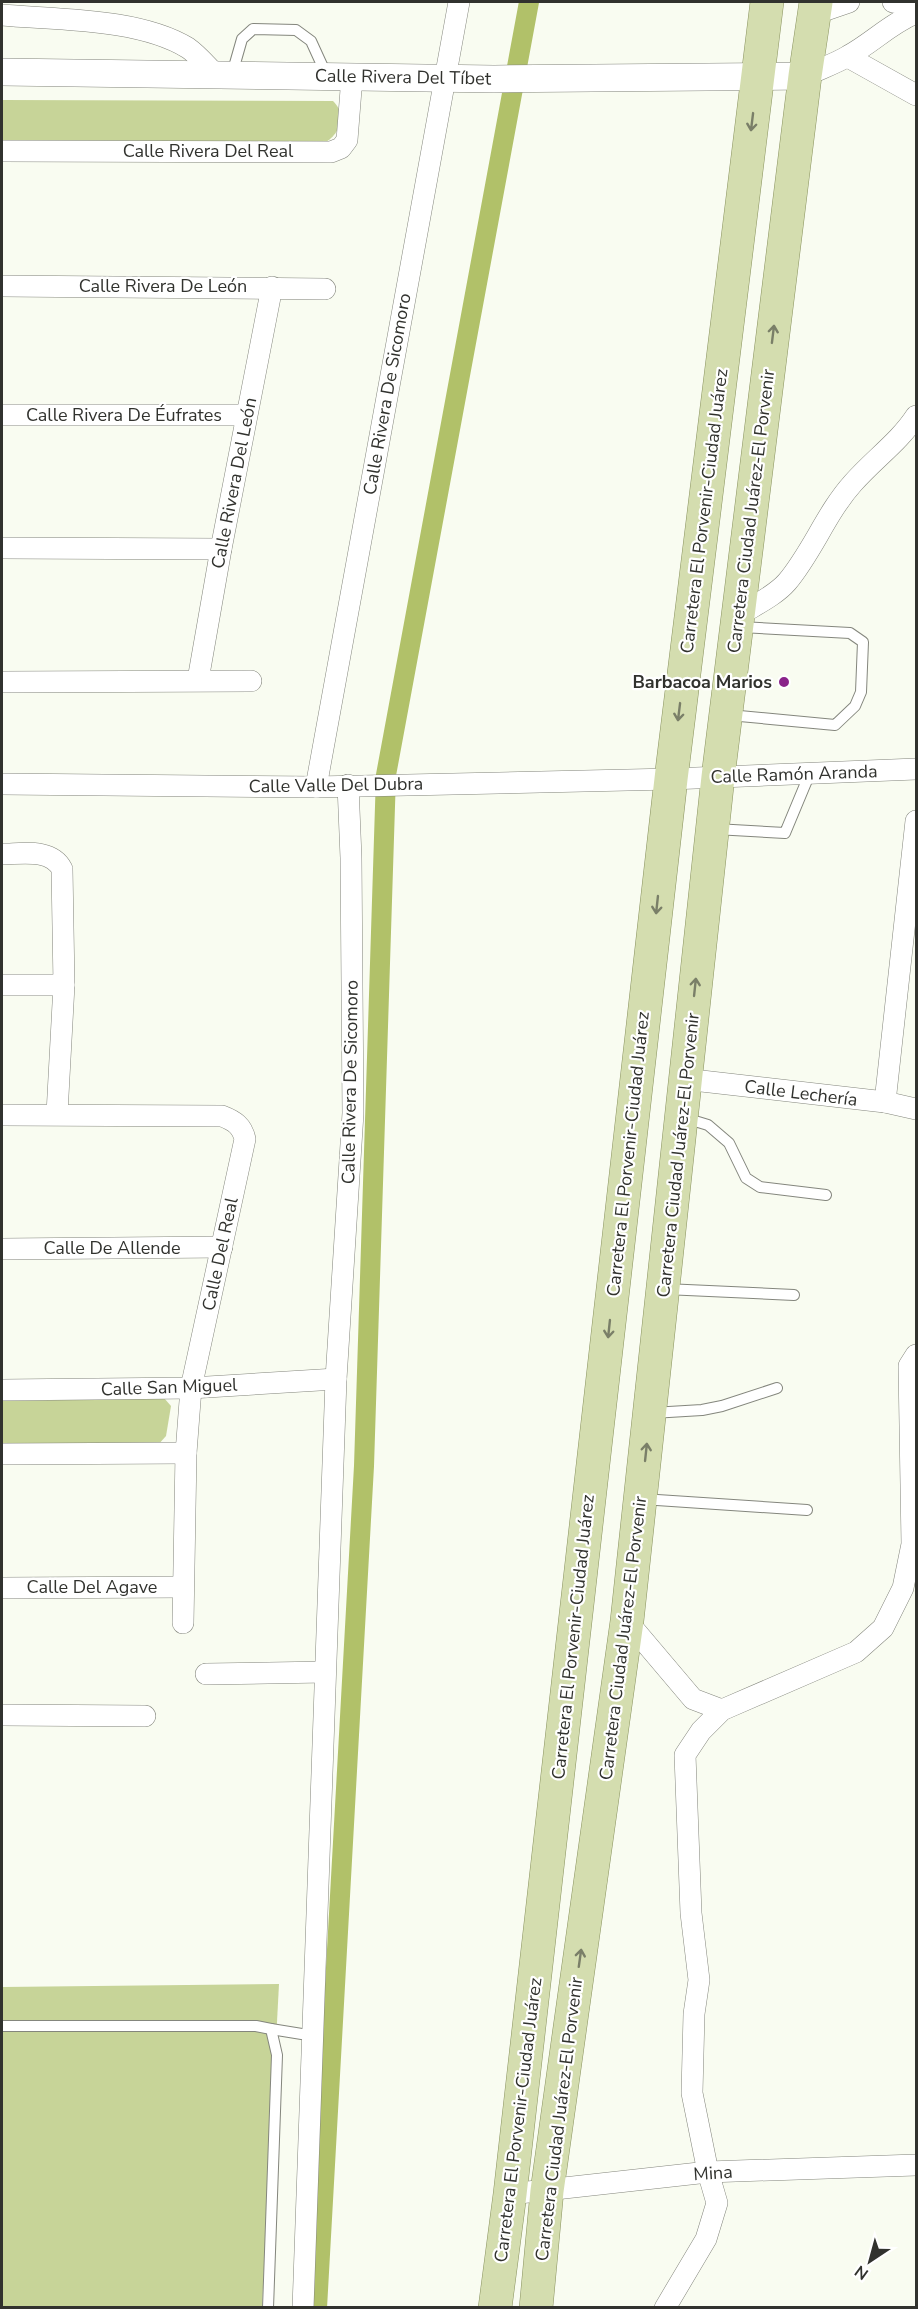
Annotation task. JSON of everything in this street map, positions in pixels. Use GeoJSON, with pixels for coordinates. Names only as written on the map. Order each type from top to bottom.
{"type":"FeatureCollection","features":[{"type":"Feature","properties":{"kind":"main road","name":"Carretera El Porvenir-Ciudad Juárez"},"geometry":{"type":"LineString","coordinates":[[495,2307],[510,2194],[671,779],[767,2]]}},
{"type":"Feature","properties":{"kind":"main road","name":"Carretera Ciudad Juárez-El Porvenir"},"geometry":{"type":"LineString","coordinates":[[536,2307],[547,2191],[627,1621],[718,777],[815,8]]}},
{"type":"Feature","properties":{"kind":"street","name":"Calle Rivera De Sicomoro"},"geometry":{"type":"LineString","coordinates":[[316,787],[459,2]]}},
{"type":"Feature","properties":{"kind":"street"},"geometry":{"type":"LineString","coordinates":[[815,8],[849,2]]}},
{"type":"Feature","properties":{"kind":"street"},"geometry":{"type":"LineString","coordinates":[[893,2],[916,5]]}},
{"type":"Feature","properties":{"kind":"street"},"geometry":{"type":"LineString","coordinates":[[805,76],[848,57],[885,33],[901,19],[916,13]]}},
{"type":"Feature","properties":{"kind":"street"},"geometry":{"type":"LineString","coordinates":[[2,15],[119,25],[145,30],[167,37],[224,74]]}},
{"type":"Feature","properties":{"kind":"street"},"geometry":{"type":"LineString","coordinates":[[848,57],[916,95]]}},
{"type":"Feature","properties":{"kind":"street","name":"Calle Rivera Del Tíbet"},"geometry":{"type":"LineString","coordinates":[[2,72],[494,79],[805,76]]}},
{"type":"Feature","properties":{"kind":"street","name":"Calle Rivera Del Real"},"geometry":{"type":"LineString","coordinates":[[2,151],[331,152],[340,148],[347,140],[340,76]]}},
{"type":"Feature","properties":{"kind":"street","name":"Calle Rivera De León"},"geometry":{"type":"LineString","coordinates":[[2,286],[325,289]]}},
{"type":"Feature","properties":{"kind":"street","name":"Calle Rivera Del León"},"geometry":{"type":"LineString","coordinates":[[198,680],[246,415],[272,287]]}},
{"type":"Feature","properties":{"kind":"street","name":"Calle Rivera De Éufrates"},"geometry":{"type":"LineString","coordinates":[[2,415],[246,415]]}},
{"type":"Feature","properties":{"kind":"street"},"geometry":{"type":"LineString","coordinates":[[738,621],[786,584],[809,552],[824,521],[853,483],[905,433],[916,416]]}},
{"type":"Feature","properties":{"kind":"street"},"geometry":{"type":"LineString","coordinates":[[2,548],[221,549]]}},
{"type":"Feature","properties":{"kind":"street"},"geometry":{"type":"LineString","coordinates":[[2,682],[251,681]]}},
{"type":"Feature","properties":{"kind":"street","name":"Calle Ramón Aranda"},"geometry":{"type":"LineString","coordinates":[[671,779],[916,769]]}},
{"type":"Feature","properties":{"kind":"street","name":"Calle Valle Del Dubra"},"geometry":{"type":"LineString","coordinates":[[2,784],[316,787],[671,779]]}},
{"type":"Feature","properties":{"kind":"street","name":"Calle Rivera De Sicomoro"},"geometry":{"type":"LineString","coordinates":[[303,2307],[336,1379],[353,1113],[351,858],[356,785]]}},
{"type":"Feature","properties":{"kind":"street"},"geometry":{"type":"LineString","coordinates":[[885,1102],[916,821]]}},
{"type":"Feature","properties":{"kind":"street"},"geometry":{"type":"LineString","coordinates":[[2,854],[45,854],[53,858],[62,869],[64,985],[57,1114]]}},
{"type":"Feature","properties":{"kind":"street"},"geometry":{"type":"LineString","coordinates":[[2,985],[64,985]]}},
{"type":"Feature","properties":{"kind":"street","name":"Calle Lechería"},"geometry":{"type":"LineString","coordinates":[[684,1079],[885,1102],[916,1109]]}},
{"type":"Feature","properties":{"kind":"street","name":"Calle Del Real"},"geometry":{"type":"LineString","coordinates":[[2,1115],[222,1116],[239,1125],[243,1131],[244,1139],[191,1388],[186,1453],[183,1623]]}},
{"type":"Feature","properties":{"kind":"street","name":"Calle De Allende"},"geometry":{"type":"LineString","coordinates":[[2,1249],[222,1247]]}},
{"type":"Feature","properties":{"kind":"street"},"geometry":{"type":"LineString","coordinates":[[665,2307],[706,2239],[717,2203],[708,2172],[692,2093],[694,2014],[699,1980],[691,1913],[685,1755],[701,1731],[722,1710],[856,1652],[883,1628],[903,1588],[912,1544],[909,1366],[916,1355]]}},
{"type":"Feature","properties":{"kind":"street","name":"Calle San Miguel"},"geometry":{"type":"LineString","coordinates":[[2,1390],[191,1388],[336,1379]]}},
{"type":"Feature","properties":{"kind":"street"},"geometry":{"type":"LineString","coordinates":[[2,1454],[186,1453]]}},
{"type":"Feature","properties":{"kind":"street","name":"Calle Del Agave"},"geometry":{"type":"LineString","coordinates":[[2,1588],[183,1587]]}},
{"type":"Feature","properties":{"kind":"street"},"geometry":{"type":"LineString","coordinates":[[627,1621],[693,1699],[722,1710]]}},
{"type":"Feature","properties":{"kind":"street"},"geometry":{"type":"LineString","coordinates":[[206,1674],[325,1672]]}},
{"type":"Feature","properties":{"kind":"street"},"geometry":{"type":"LineString","coordinates":[[2,1715],[145,1716]]}},
{"type":"Feature","properties":{"kind":"street","name":"Mina"},"geometry":{"type":"LineString","coordinates":[[510,2194],[708,2172],[916,2165]]}},
{"type":"Feature","properties":{"kind":"lane"},"geometry":{"type":"LineString","coordinates":[[224,74],[242,39],[253,29],[296,30],[311,41],[340,76]]}},
{"type":"Feature","properties":{"kind":"lane"},"geometry":{"type":"LineString","coordinates":[[726,715],[835,725],[855,706],[861,692],[863,642],[850,633],[738,621]]}},
{"type":"Feature","properties":{"kind":"lane"},"geometry":{"type":"LineString","coordinates":[[712,829],[785,833],[810,773]]}},
{"type":"Feature","properties":{"kind":"lane"},"geometry":{"type":"LineString","coordinates":[[681,1116],[708,1125],[729,1143],[746,1178],[760,1187],[826,1195]]}},
{"type":"Feature","properties":{"kind":"lane"},"geometry":{"type":"LineString","coordinates":[[664,1289],[794,1295]]}},
{"type":"Feature","properties":{"kind":"lane"},"geometry":{"type":"LineString","coordinates":[[650,1413],[712,1408],[777,1388]]}},
{"type":"Feature","properties":{"kind":"lane"},"geometry":{"type":"LineString","coordinates":[[640,1498],[807,1510]]}},
{"type":"Feature","properties":{"kind":"lane"},"geometry":{"type":"LineString","coordinates":[[2,2026],[256,2026],[314,2036]]}},
{"type":"Feature","properties":{"kind":"lane"},"geometry":{"type":"LineString","coordinates":[[268,2307],[278,2055],[271,2029]]}},
{"type":"Feature","properties":{"kind":"green space"},"geometry":{"type":"Polygon","coordinates":[[[2,100],[333,101],[338,107],[341,119],[337,131],[322,144],[2,143],[2,100]]]}},
{"type":"Feature","properties":{"kind":"green space"},"geometry":{"type":"Polygon","coordinates":[[[164,1398],[171,1406],[166,1436],[157,1446],[2,1446],[2,1401],[164,1398]]]}},
{"type":"Feature","properties":{"kind":"green space"},"geometry":{"type":"Polygon","coordinates":[[[279,1984],[262,2307],[2,2307],[2,1987],[279,1984]]]}},
{"type":"Feature","properties":{"kind":"waterway"},"geometry":{"type":"LineString","coordinates":[[317,2308],[364,1466],[386,775],[529,2]]}},
{"type":"Feature","properties":{"kind":"place","name":"Barbacoa Marios"},"geometry":{"type":"Point","coordinates":[784,682]}}]}
